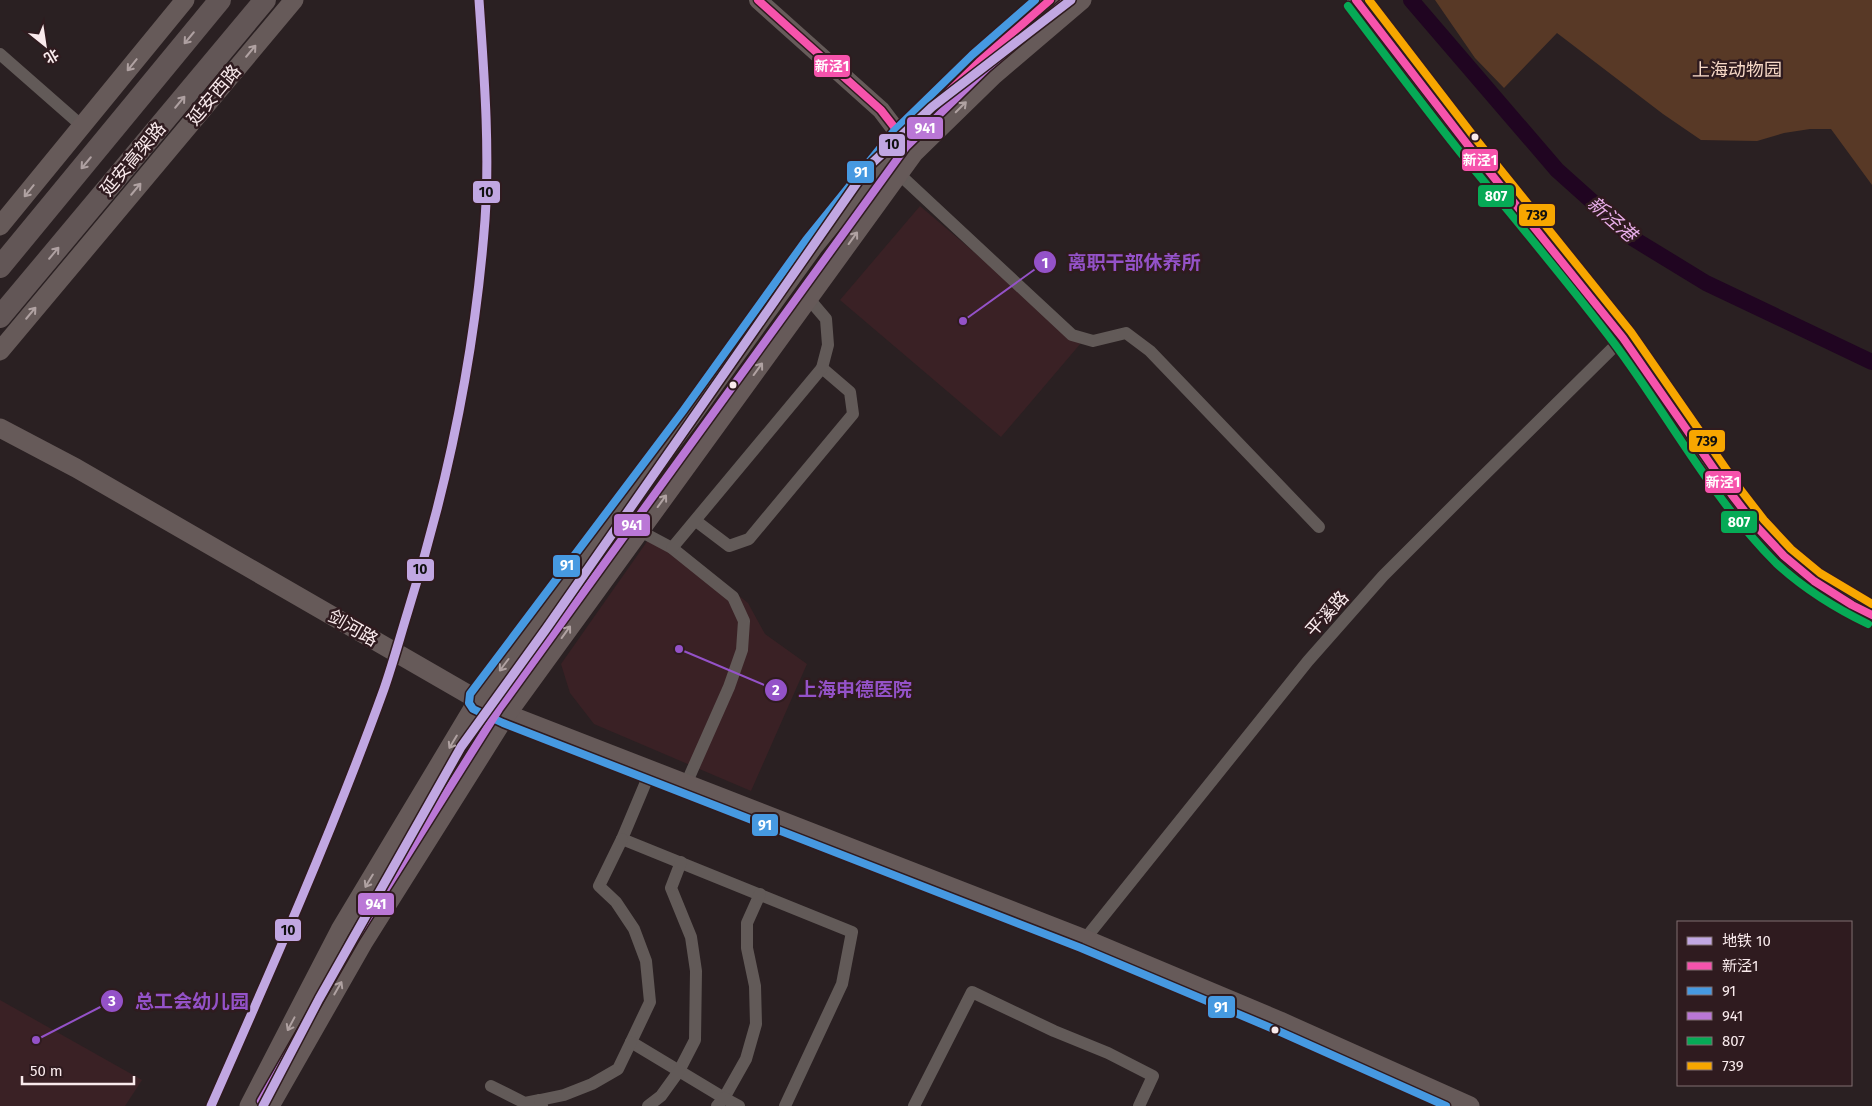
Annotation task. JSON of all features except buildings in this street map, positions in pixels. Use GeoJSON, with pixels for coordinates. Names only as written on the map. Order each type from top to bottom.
{"type":"FeatureCollection","features":[{"type":"Feature","properties":{"kind":"highway","name":"延安高架路"},"geometry":{"type":"LineString","coordinates":[[0,267],[220,0]]}},
{"type":"Feature","properties":{"kind":"highway","name":"延安高架路"},"geometry":{"type":"LineString","coordinates":[[0,317],[265,0]]}},
{"type":"Feature","properties":{"kind":"main road"},"geometry":{"type":"LineString","coordinates":[[0,226],[185,0]]}},
{"type":"Feature","properties":{"kind":"main road","name":"延安西路"},"geometry":{"type":"LineString","coordinates":[[0,350],[294,0]]}},
{"type":"Feature","properties":{"kind":"main road"},"geometry":{"type":"LineString","coordinates":[[249,1106],[340,930],[478,700],[691,417],[814,246],[902,137],[979,62],[1050,0]]}},
{"type":"Feature","properties":{"kind":"main road"},"geometry":{"type":"LineString","coordinates":[[270,1106],[363,943],[507,714],[914,153],[994,75],[1082,0]]}},
{"type":"Feature","properties":{"kind":"main road","name":"剑河路"},"geometry":{"type":"LineString","coordinates":[[0,428],[76,468],[478,700],[507,714],[1085,938],[1280,1021],[1470,1106]]}},
{"type":"Feature","properties":{"kind":"street"},"geometry":{"type":"LineString","coordinates":[[758,0],[881,110],[914,153]]}},
{"type":"Feature","properties":{"kind":"street"},"geometry":{"type":"LineString","coordinates":[[1356,0],[1623,338],[1732,495],[1756,526],[1784,556],[1814,582],[1872,615]]}},
{"type":"Feature","properties":{"kind":"street"},"geometry":{"type":"LineString","coordinates":[[0,54],[82,126]]}},
{"type":"Feature","properties":{"kind":"street"},"geometry":{"type":"LineString","coordinates":[[899,174],[1072,335],[1093,341],[1126,333],[1150,352],[1319,527]]}},
{"type":"Feature","properties":{"kind":"street"},"geometry":{"type":"LineString","coordinates":[[672,548],[822,368],[828,345],[826,319],[808,299]]}},
{"type":"Feature","properties":{"kind":"street","name":"平溪路"},"geometry":{"type":"LineString","coordinates":[[1085,938],[1308,661],[1383,576],[1623,338]]}},
{"type":"Feature","properties":{"kind":"street"},"geometry":{"type":"LineString","coordinates":[[696,521],[729,546],[749,539],[853,414],[850,392],[822,368]]}},
{"type":"Feature","properties":{"kind":"street"},"geometry":{"type":"LineString","coordinates":[[640,531],[672,548],[733,597],[744,621],[742,650],[729,687],[686,784]]}},
{"type":"Feature","properties":{"kind":"street"},"geometry":{"type":"LineString","coordinates":[[491,1086],[525,1103],[541,1103],[592,1084],[618,1068],[650,1002],[646,961],[629,922],[616,902],[599,886],[622,839],[650,770]]}},
{"type":"Feature","properties":{"kind":"street"},"geometry":{"type":"LineString","coordinates":[[622,839],[852,932],[842,984],[785,1106]]}},
{"type":"Feature","properties":{"kind":"street"},"geometry":{"type":"LineString","coordinates":[[648,1106],[661,1096],[679,1071],[695,1040],[696,971],[691,937],[670,888],[680,862]]}},
{"type":"Feature","properties":{"kind":"street"},"geometry":{"type":"LineString","coordinates":[[720,1102],[746,1059],[756,1024],[755,986],[747,948],[747,923],[760,894]]}},
{"type":"Feature","properties":{"kind":"street"},"geometry":{"type":"LineString","coordinates":[[914,1106],[972,992],[1054,1032],[1108,1053],[1153,1076],[1139,1106]]}},
{"type":"Feature","properties":{"kind":"street"},"geometry":{"type":"LineString","coordinates":[[630,1042],[679,1071],[720,1102],[739,1106]]}},
{"type":"Feature","properties":{"kind":"shaded area"},"geometry":{"type":"Polygon","coordinates":[[[920,206],[1081,343],[1001,437],[840,300],[920,206]]]}},
{"type":"Feature","properties":{"kind":"shaded area"},"geometry":{"type":"Polygon","coordinates":[[[653,533],[670,541],[748,603],[765,634],[807,664],[751,791],[594,724],[570,693],[561,664],[653,533]]]}},
{"type":"Feature","properties":{"kind":"shaded area"},"geometry":{"type":"Polygon","coordinates":[[[0,1000],[142,1080],[125,1106],[0,1106],[0,1000]]]}},
{"type":"Feature","properties":{"kind":"green space","name":"上海动物园"},"geometry":{"type":"Polygon","coordinates":[[[1435,0],[1872,0],[1872,185],[1831,129],[1810,129],[1784,133],[1757,141],[1701,140],[1663,114],[1557,33],[1504,88],[1475,58],[1435,0]]]}},
{"type":"Feature","properties":{"kind":"waterway","name":"新泾港"},"geometry":{"type":"LineString","coordinates":[[1411,0],[1557,170],[1634,239],[1706,283],[1872,362]]}},
{"type":"Feature","properties":{"kind":"metro line","name":"10"},"geometry":{"type":"LineString","coordinates":[[211,1106],[323,847],[364,742],[384,689],[436,515],[467,369],[485,220],[487,138],[479,0]]}},
{"type":"Feature","properties":{"kind":"metro line","name":"10"},"geometry":{"type":"LineString","coordinates":[[263,1106],[319,999],[461,747],[546,629],[868,167],[932,107],[1071,0]]}},
{"type":"Feature","properties":{"kind":"transit line","name":"新泾1"},"geometry":{"type":"LineString","coordinates":[[758,0],[881,110],[902,137]]}},
{"type":"Feature","properties":{"kind":"transit line","name":"91"},"geometry":{"type":"LineString","coordinates":[[1035,0],[972,55],[894,131],[806,240],[683,411],[470,694],[469,703],[473,709],[503,723],[1081,948],[1276,1030],[1446,1106]]}},
{"type":"Feature","properties":{"kind":"transit line","name":"新泾1"},"geometry":{"type":"LineString","coordinates":[[902,137],[979,62],[1050,0]]}},
{"type":"Feature","properties":{"kind":"transit line","name":"941"},"geometry":{"type":"LineString","coordinates":[[261,1101],[355,938],[499,709],[906,147],[987,68],[1067,0]]}},
{"type":"Feature","properties":{"kind":"transit line","name":"新泾1"},"geometry":{"type":"LineString","coordinates":[[1356,0],[1467,144],[1623,338],[1732,495],[1756,526],[1784,556],[1814,581],[1872,615]]}},
{"type":"Feature","properties":{"kind":"transit line","name":"739"},"geometry":{"type":"LineString","coordinates":[[1369,0],[1475,138],[1631,332],[1740,489],[1764,520],[1791,549],[1820,573],[1872,604]]}},
{"type":"Feature","properties":{"kind":"transit line","name":"807"},"geometry":{"type":"LineString","coordinates":[[1348,6],[1460,152],[1614,343],[1731,512],[1776,563],[1797,581],[1832,604],[1868,624]]}},
{"type":"Feature","properties":{"kind":"place","name":"离职干部休养所"},"geometry":{"type":"Point","coordinates":[963,321]}},
{"type":"Feature","properties":{"kind":"place","name":"上海申德医院"},"geometry":{"type":"Point","coordinates":[679,649]}},
{"type":"Feature","properties":{"kind":"place","name":"总工会幼儿园"},"geometry":{"type":"Point","coordinates":[36,1040]}}]}
